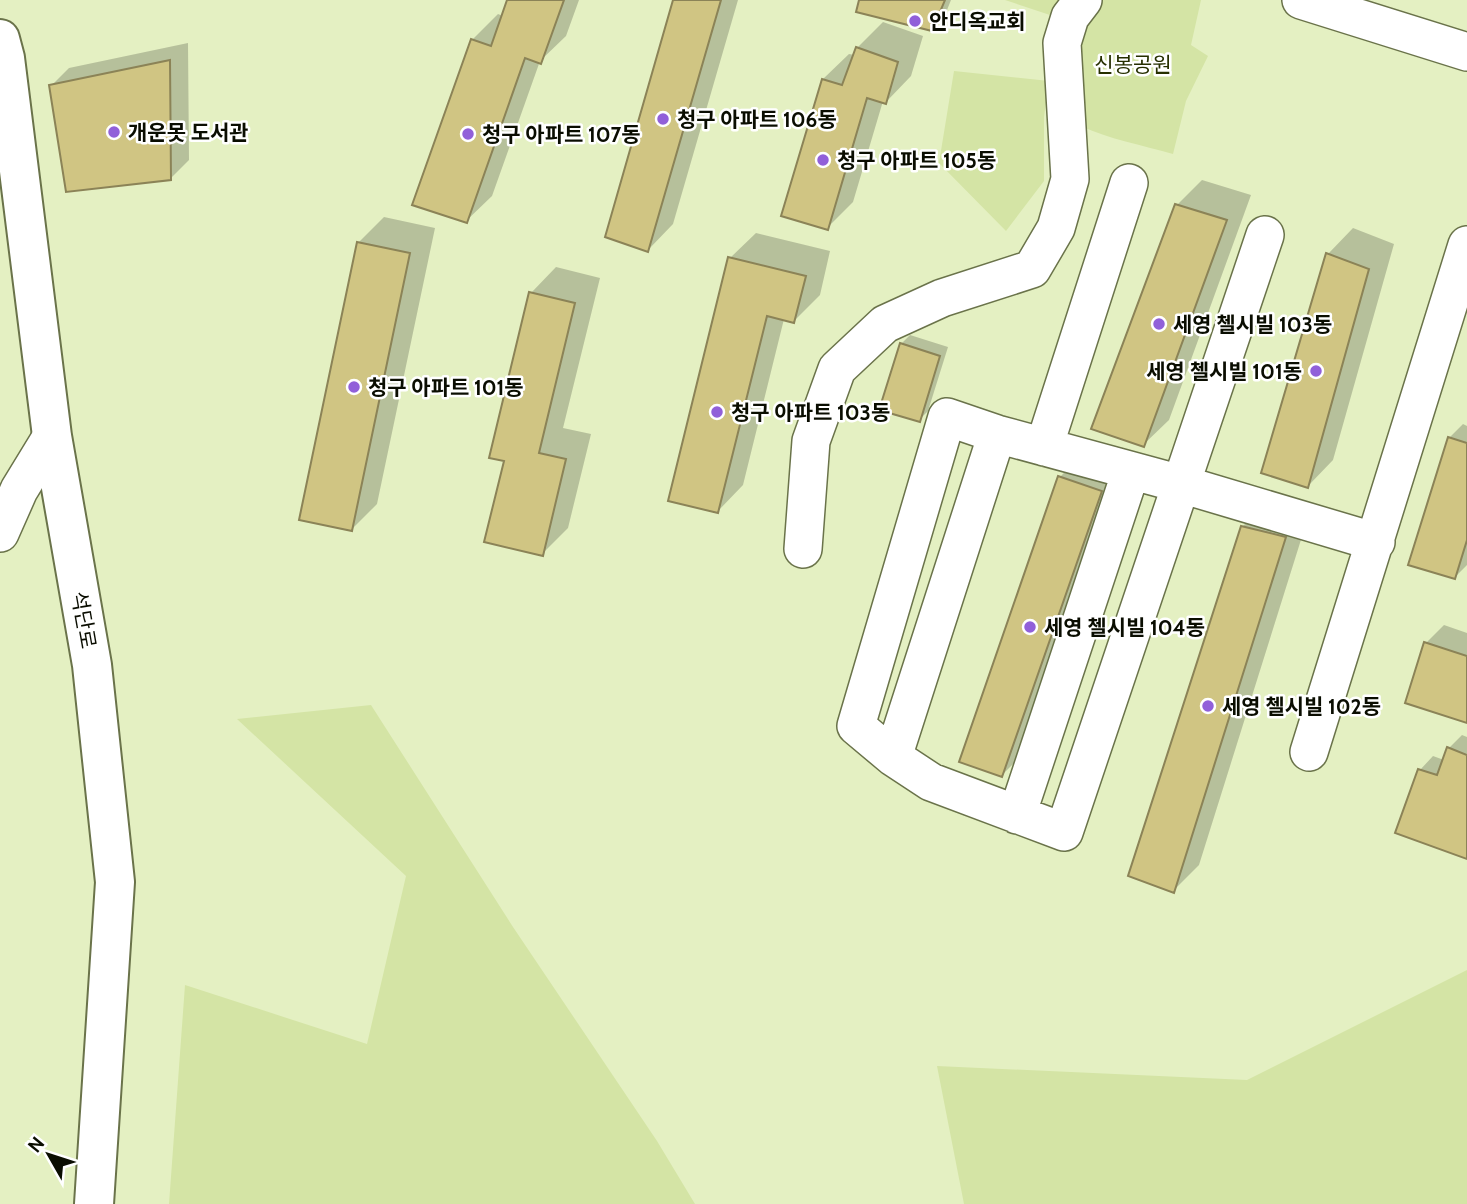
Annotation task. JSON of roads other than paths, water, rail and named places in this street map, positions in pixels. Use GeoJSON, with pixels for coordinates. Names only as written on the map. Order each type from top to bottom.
{"type":"FeatureCollection","features":[{"type":"Feature","properties":{"kind":"main road","name":"석단로"},"geometry":{"type":"LineString","coordinates":[[0,39],[5,58],[52,436],[92,665],[115,882],[94,1204]]}},
{"type":"Feature","properties":{"kind":"street"},"geometry":{"type":"LineString","coordinates":[[803,549],[811,441],[837,369],[885,324],[942,298],[1032,269],[1056,228],[1070,179],[1062,43],[1070,17],[1083,0]]}},
{"type":"Feature","properties":{"kind":"street"},"geometry":{"type":"LineString","coordinates":[[1301,0],[1467,52]]}},
{"type":"Feature","properties":{"kind":"street"},"geometry":{"type":"LineString","coordinates":[[1044,447],[1129,183]]}},
{"type":"Feature","properties":{"kind":"street"},"geometry":{"type":"LineString","coordinates":[[1265,235],[1181,484],[1064,832],[931,782],[893,757],[856,726],[947,417],[997,434],[1181,484],[1376,542]]}},
{"type":"Feature","properties":{"kind":"street"},"geometry":{"type":"LineString","coordinates":[[1310,752],[1467,245]]}},
{"type":"Feature","properties":{"kind":"street"},"geometry":{"type":"LineString","coordinates":[[893,757],[997,434]]}},
{"type":"Feature","properties":{"kind":"street"},"geometry":{"type":"LineString","coordinates":[[0,533],[19,490],[52,436]]}},
{"type":"Feature","properties":{"kind":"street"},"geometry":{"type":"LineString","coordinates":[[1017,815],[1131,471]]}},
{"type":"Feature","properties":{"kind":"place","name":"안디옥교회"},"geometry":{"type":"Point","coordinates":[915,21]}},
{"type":"Feature","properties":{"kind":"place","name":"청구 아파트 106동"},"geometry":{"type":"Point","coordinates":[663,119]}},
{"type":"Feature","properties":{"kind":"place","name":"개운못 도서관"},"geometry":{"type":"Point","coordinates":[114,132]}},
{"type":"Feature","properties":{"kind":"place","name":"청구 아파트 107동"},"geometry":{"type":"Point","coordinates":[468,134]}},
{"type":"Feature","properties":{"kind":"place","name":"청구 아파트 105동"},"geometry":{"type":"Point","coordinates":[823,160]}},
{"type":"Feature","properties":{"kind":"place","name":"세영 첼시빌 103동"},"geometry":{"type":"Point","coordinates":[1159,324]}},
{"type":"Feature","properties":{"kind":"place","name":"세영 첼시빌 101동"},"geometry":{"type":"Point","coordinates":[1316,371]}},
{"type":"Feature","properties":{"kind":"place","name":"청구 아파트 101동"},"geometry":{"type":"Point","coordinates":[354,387]}},
{"type":"Feature","properties":{"kind":"place","name":"청구 아파트 103동"},"geometry":{"type":"Point","coordinates":[717,412]}},
{"type":"Feature","properties":{"kind":"place","name":"세영 첼시빌 104동"},"geometry":{"type":"Point","coordinates":[1030,627]}},
{"type":"Feature","properties":{"kind":"place","name":"세영 첼시빌 102동"},"geometry":{"type":"Point","coordinates":[1208,706]}},
{"type":"Feature","properties":{"kind":"park label","name":"신봉공원"},"geometry":{"type":"Point","coordinates":[1133,64]}}]}
